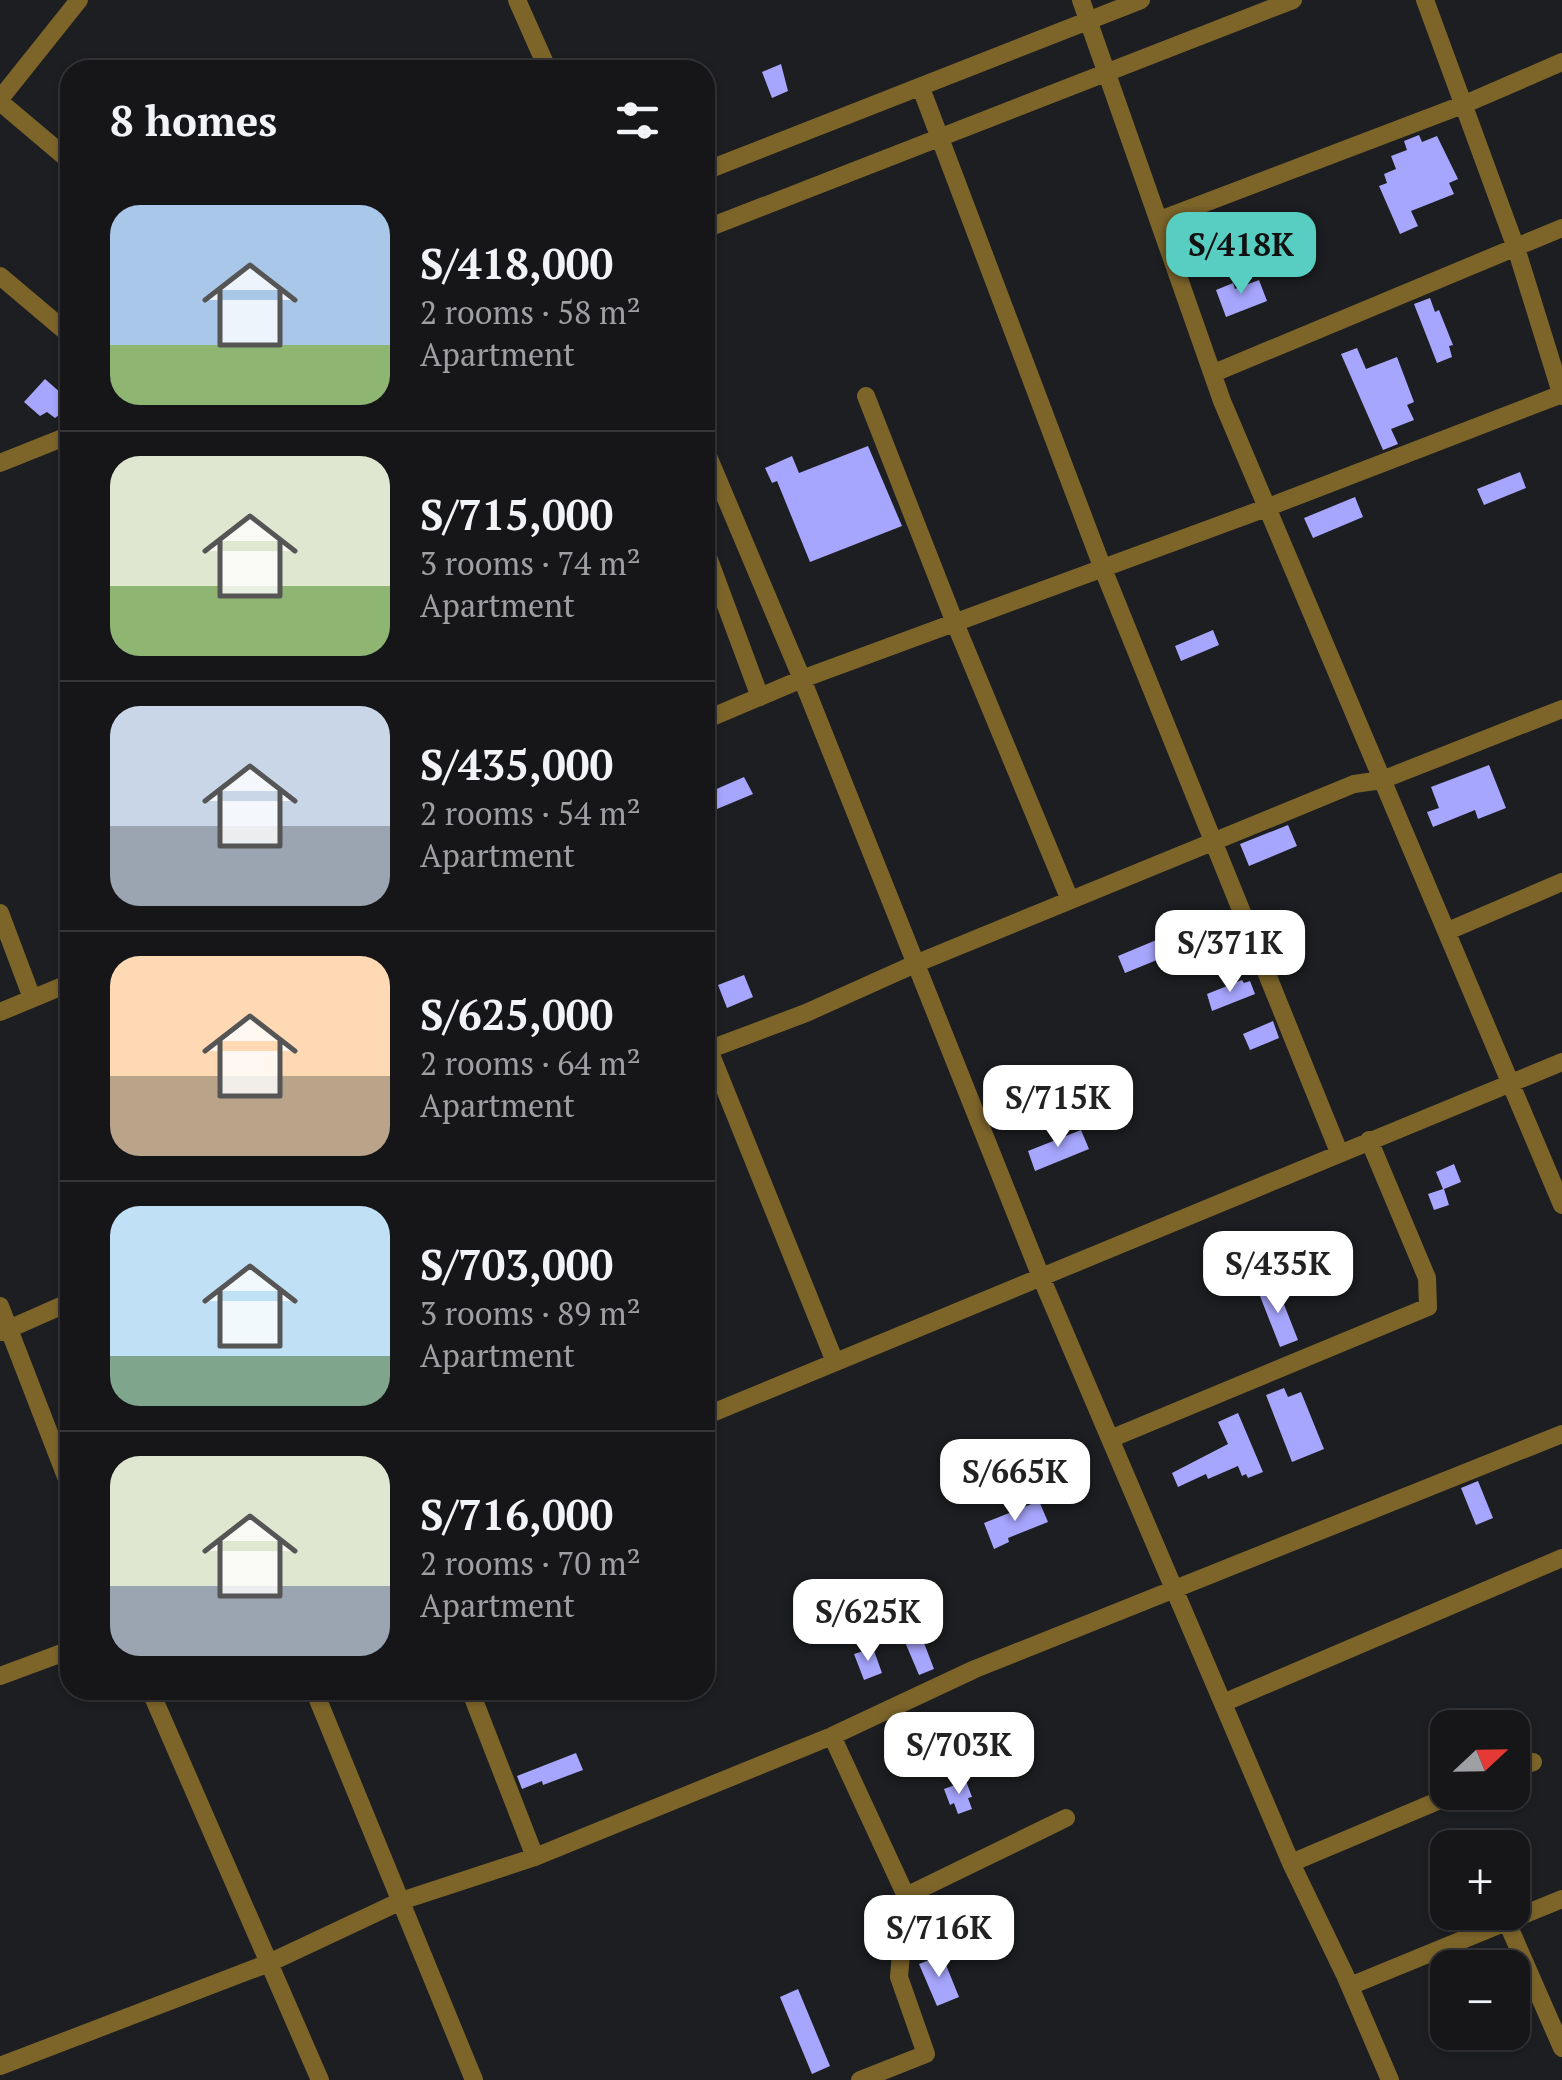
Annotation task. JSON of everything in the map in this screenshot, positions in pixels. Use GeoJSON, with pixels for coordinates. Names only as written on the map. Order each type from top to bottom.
{"type":"FeatureCollection","features":[{"type":"Feature","properties":{"kind":"street"},"geometry":{"type":"LineString","coordinates":[[60,152],[0,100],[79,0]]}},
{"type":"Feature","properties":{"kind":"street"},"geometry":{"type":"LineString","coordinates":[[517,0],[544,60]]}},
{"type":"Feature","properties":{"kind":"street"},"geometry":{"type":"LineString","coordinates":[[1081,0],[1266,508],[1562,1205]]}},
{"type":"Feature","properties":{"kind":"street"},"geometry":{"type":"LineString","coordinates":[[715,167],[1141,0]]}},
{"type":"Feature","properties":{"kind":"street"},"geometry":{"type":"LineString","coordinates":[[715,225],[1293,0]]}},
{"type":"Feature","properties":{"kind":"street"},"geometry":{"type":"LineString","coordinates":[[715,716],[802,679],[1562,394],[1516,248],[1424,0]]}},
{"type":"Feature","properties":{"kind":"street"},"geometry":{"type":"LineString","coordinates":[[1160,220],[1465,104],[1562,62]]}},
{"type":"Feature","properties":{"kind":"street"},"geometry":{"type":"LineString","coordinates":[[920,88],[1102,569],[1340,1152]]}},
{"type":"Feature","properties":{"kind":"street"},"geometry":{"type":"LineString","coordinates":[[1214,373],[1562,228]]}},
{"type":"Feature","properties":{"kind":"street"},"geometry":{"type":"LineString","coordinates":[[0,276],[60,327]]}},
{"type":"Feature","properties":{"kind":"street"},"geometry":{"type":"LineString","coordinates":[[866,396],[1070,900]]}},
{"type":"Feature","properties":{"kind":"street"},"geometry":{"type":"LineString","coordinates":[[0,464],[60,439]]}},
{"type":"Feature","properties":{"kind":"street"},"geometry":{"type":"LineString","coordinates":[[715,474],[802,679],[1041,1276],[1292,1863],[1390,2080]]}},
{"type":"Feature","properties":{"kind":"street"},"geometry":{"type":"LineString","coordinates":[[715,576],[760,697]]}},
{"type":"Feature","properties":{"kind":"street"},"geometry":{"type":"LineString","coordinates":[[715,1043],[1354,784],[1382,780],[1562,709]]}},
{"type":"Feature","properties":{"kind":"street"},"geometry":{"type":"LineString","coordinates":[[1448,932],[1562,882]]}},
{"type":"Feature","properties":{"kind":"street"},"geometry":{"type":"LineString","coordinates":[[0,913],[32,998]]}},
{"type":"Feature","properties":{"kind":"street"},"geometry":{"type":"LineString","coordinates":[[0,1012],[60,987]]}},
{"type":"Feature","properties":{"kind":"street"},"geometry":{"type":"LineString","coordinates":[[715,1412],[1562,1062]]}},
{"type":"Feature","properties":{"kind":"street"},"geometry":{"type":"LineString","coordinates":[[715,1069],[835,1362]]}},
{"type":"Feature","properties":{"kind":"street"},"geometry":{"type":"LineString","coordinates":[[1110,1438],[1428,1307],[1427,1278],[1369,1140]]}},
{"type":"Feature","properties":{"kind":"street"},"geometry":{"type":"LineString","coordinates":[[0,1306],[5,1330],[60,1464]]}},
{"type":"Feature","properties":{"kind":"street"},"geometry":{"type":"LineString","coordinates":[[5,1330],[60,1306]]}},
{"type":"Feature","properties":{"kind":"street"},"geometry":{"type":"LineString","coordinates":[[0,2066],[268,1963],[401,1900],[535,1857],[832,1736],[975,1669],[1562,1434]]}},
{"type":"Feature","properties":{"kind":"street"},"geometry":{"type":"LineString","coordinates":[[1223,1703],[1562,1558]]}},
{"type":"Feature","properties":{"kind":"street"},"geometry":{"type":"LineString","coordinates":[[0,1676],[60,1654]]}},
{"type":"Feature","properties":{"kind":"street"},"geometry":{"type":"LineString","coordinates":[[154,1700],[320,2080]]}},
{"type":"Feature","properties":{"kind":"street"},"geometry":{"type":"LineString","coordinates":[[318,1700],[474,2080]]}},
{"type":"Feature","properties":{"kind":"street"},"geometry":{"type":"LineString","coordinates":[[474,1700],[535,1857]]}},
{"type":"Feature","properties":{"kind":"street"},"geometry":{"type":"LineString","coordinates":[[832,1736],[906,1896],[899,1977],[926,2054],[860,2080]]}},
{"type":"Feature","properties":{"kind":"street"},"geometry":{"type":"LineString","coordinates":[[1292,1863],[1430,1804]]}},
{"type":"Feature","properties":{"kind":"street"},"geometry":{"type":"LineString","coordinates":[[906,1896],[1066,1818]]}},
{"type":"Feature","properties":{"kind":"street"},"geometry":{"type":"LineString","coordinates":[[1530,1912],[1562,1899]]}},
{"type":"Feature","properties":{"kind":"street"},"geometry":{"type":"LineString","coordinates":[[1350,1986],[1486,1930]]}},
{"type":"Feature","properties":{"kind":"street"},"geometry":{"type":"LineString","coordinates":[[1510,1930],[1562,2048]]}},
{"type":"Feature","properties":{"kind":"building"},"geometry":{"type":"Polygon","coordinates":[[[781,64],[788,91],[772,98],[762,72],[781,64]]]}},
{"type":"Feature","properties":{"kind":"building"},"geometry":{"type":"Polygon","coordinates":[[[1419,135],[1422,142],[1437,136],[1458,179],[1449,183],[1454,194],[1411,211],[1418,226],[1400,234],[1379,186],[1387,183],[1384,174],[1396,169],[1391,156],[1407,150],[1404,141],[1419,135]]]}},
{"type":"Feature","properties":{"kind":"building"},"geometry":{"type":"Polygon","coordinates":[[[1259,280],[1267,301],[1226,317],[1216,290],[1233,283],[1235,289],[1259,280]]]}},
{"type":"Feature","properties":{"kind":"building"},"geometry":{"type":"Polygon","coordinates":[[[1430,298],[1453,345],[1449,346],[1452,357],[1437,363],[1414,304],[1430,298]]]}},
{"type":"Feature","properties":{"kind":"building"},"geometry":{"type":"Polygon","coordinates":[[[1357,348],[1366,369],[1397,357],[1414,402],[1407,405],[1414,420],[1391,429],[1398,444],[1383,450],[1341,354],[1357,348]]]}},
{"type":"Feature","properties":{"kind":"building"},"geometry":{"type":"Polygon","coordinates":[[[45,379],[60,392],[60,414],[55,418],[47,412],[40,416],[24,402],[45,379]]]}},
{"type":"Feature","properties":{"kind":"building"},"geometry":{"type":"Polygon","coordinates":[[[868,446],[902,526],[810,562],[777,481],[772,483],[765,468],[792,456],[799,473],[868,446]]]}},
{"type":"Feature","properties":{"kind":"building"},"geometry":{"type":"Polygon","coordinates":[[[1520,472],[1526,488],[1484,505],[1477,489],[1520,472]]]}},
{"type":"Feature","properties":{"kind":"building"},"geometry":{"type":"Polygon","coordinates":[[[1355,497],[1363,517],[1313,538],[1304,518],[1355,497]]]}},
{"type":"Feature","properties":{"kind":"building"},"geometry":{"type":"Polygon","coordinates":[[[1213,630],[1219,645],[1181,661],[1175,646],[1213,630]]]}},
{"type":"Feature","properties":{"kind":"building"},"geometry":{"type":"Polygon","coordinates":[[[1489,765],[1506,808],[1478,819],[1475,810],[1433,827],[1427,812],[1439,808],[1431,787],[1489,765]]]}},
{"type":"Feature","properties":{"kind":"building"},"geometry":{"type":"Polygon","coordinates":[[[744,777],[753,794],[715,810],[715,790],[744,777]]]}},
{"type":"Feature","properties":{"kind":"building"},"geometry":{"type":"Polygon","coordinates":[[[1288,825],[1297,846],[1249,866],[1240,844],[1288,825]]]}},
{"type":"Feature","properties":{"kind":"building"},"geometry":{"type":"Polygon","coordinates":[[[1226,911],[1233,929],[1125,973],[1118,956],[1226,911]]]}},
{"type":"Feature","properties":{"kind":"building"},"geometry":{"type":"Polygon","coordinates":[[[744,975],[753,997],[727,1008],[718,985],[744,975]]]}},
{"type":"Feature","properties":{"kind":"building"},"geometry":{"type":"Polygon","coordinates":[[[1242,980],[1250,981],[1255,994],[1212,1011],[1207,994],[1242,980]]]}},
{"type":"Feature","properties":{"kind":"building"},"geometry":{"type":"Polygon","coordinates":[[[1273,1021],[1279,1038],[1250,1050],[1243,1034],[1273,1021]]]}},
{"type":"Feature","properties":{"kind":"building"},"geometry":{"type":"Polygon","coordinates":[[[1081,1130],[1089,1149],[1035,1171],[1028,1151],[1081,1130]]]}},
{"type":"Feature","properties":{"kind":"building"},"geometry":{"type":"Polygon","coordinates":[[[1454,1164],[1461,1182],[1444,1189],[1449,1205],[1434,1210],[1428,1194],[1443,1189],[1436,1172],[1454,1164]]]}},
{"type":"Feature","properties":{"kind":"building"},"geometry":{"type":"Polygon","coordinates":[[[1276,1284],[1298,1340],[1280,1347],[1258,1291],[1276,1284]]]}},
{"type":"Feature","properties":{"kind":"building"},"geometry":{"type":"Polygon","coordinates":[[[1284,1388],[1288,1397],[1301,1392],[1324,1449],[1292,1462],[1266,1395],[1284,1388]]]}},
{"type":"Feature","properties":{"kind":"building"},"geometry":{"type":"Polygon","coordinates":[[[1238,1413],[1263,1472],[1248,1478],[1246,1474],[1242,1476],[1238,1466],[1208,1479],[1206,1474],[1178,1487],[1172,1473],[1228,1444],[1218,1422],[1238,1413]]]}},
{"type":"Feature","properties":{"kind":"building"},"geometry":{"type":"Polygon","coordinates":[[[1478,1481],[1493,1518],[1476,1525],[1461,1488],[1478,1481]]]}},
{"type":"Feature","properties":{"kind":"building"},"geometry":{"type":"Polygon","coordinates":[[[1039,1501],[1048,1522],[1008,1538],[1009,1542],[994,1549],[984,1523],[1039,1501]]]}},
{"type":"Feature","properties":{"kind":"building"},"geometry":{"type":"Polygon","coordinates":[[[916,1622],[934,1669],[919,1675],[899,1628],[916,1622]]]}},
{"type":"Feature","properties":{"kind":"building"},"geometry":{"type":"Polygon","coordinates":[[[873,1648],[882,1673],[864,1680],[854,1654],[873,1648]]]}},
{"type":"Feature","properties":{"kind":"building"},"geometry":{"type":"Polygon","coordinates":[[[576,1753],[583,1770],[522,1789],[517,1776],[576,1753]]]}},
{"type":"Feature","properties":{"kind":"building"},"geometry":{"type":"Polygon","coordinates":[[[966,1781],[972,1809],[958,1814],[944,1789],[966,1781]]]}},
{"type":"Feature","properties":{"kind":"building"},"geometry":{"type":"Polygon","coordinates":[[[942,1955],[959,1997],[937,2006],[919,1964],[942,1955]]]}},
{"type":"Feature","properties":{"kind":"building"},"geometry":{"type":"Polygon","coordinates":[[[798,1989],[830,2066],[812,2074],[780,1997],[798,1989]]]}}]}
